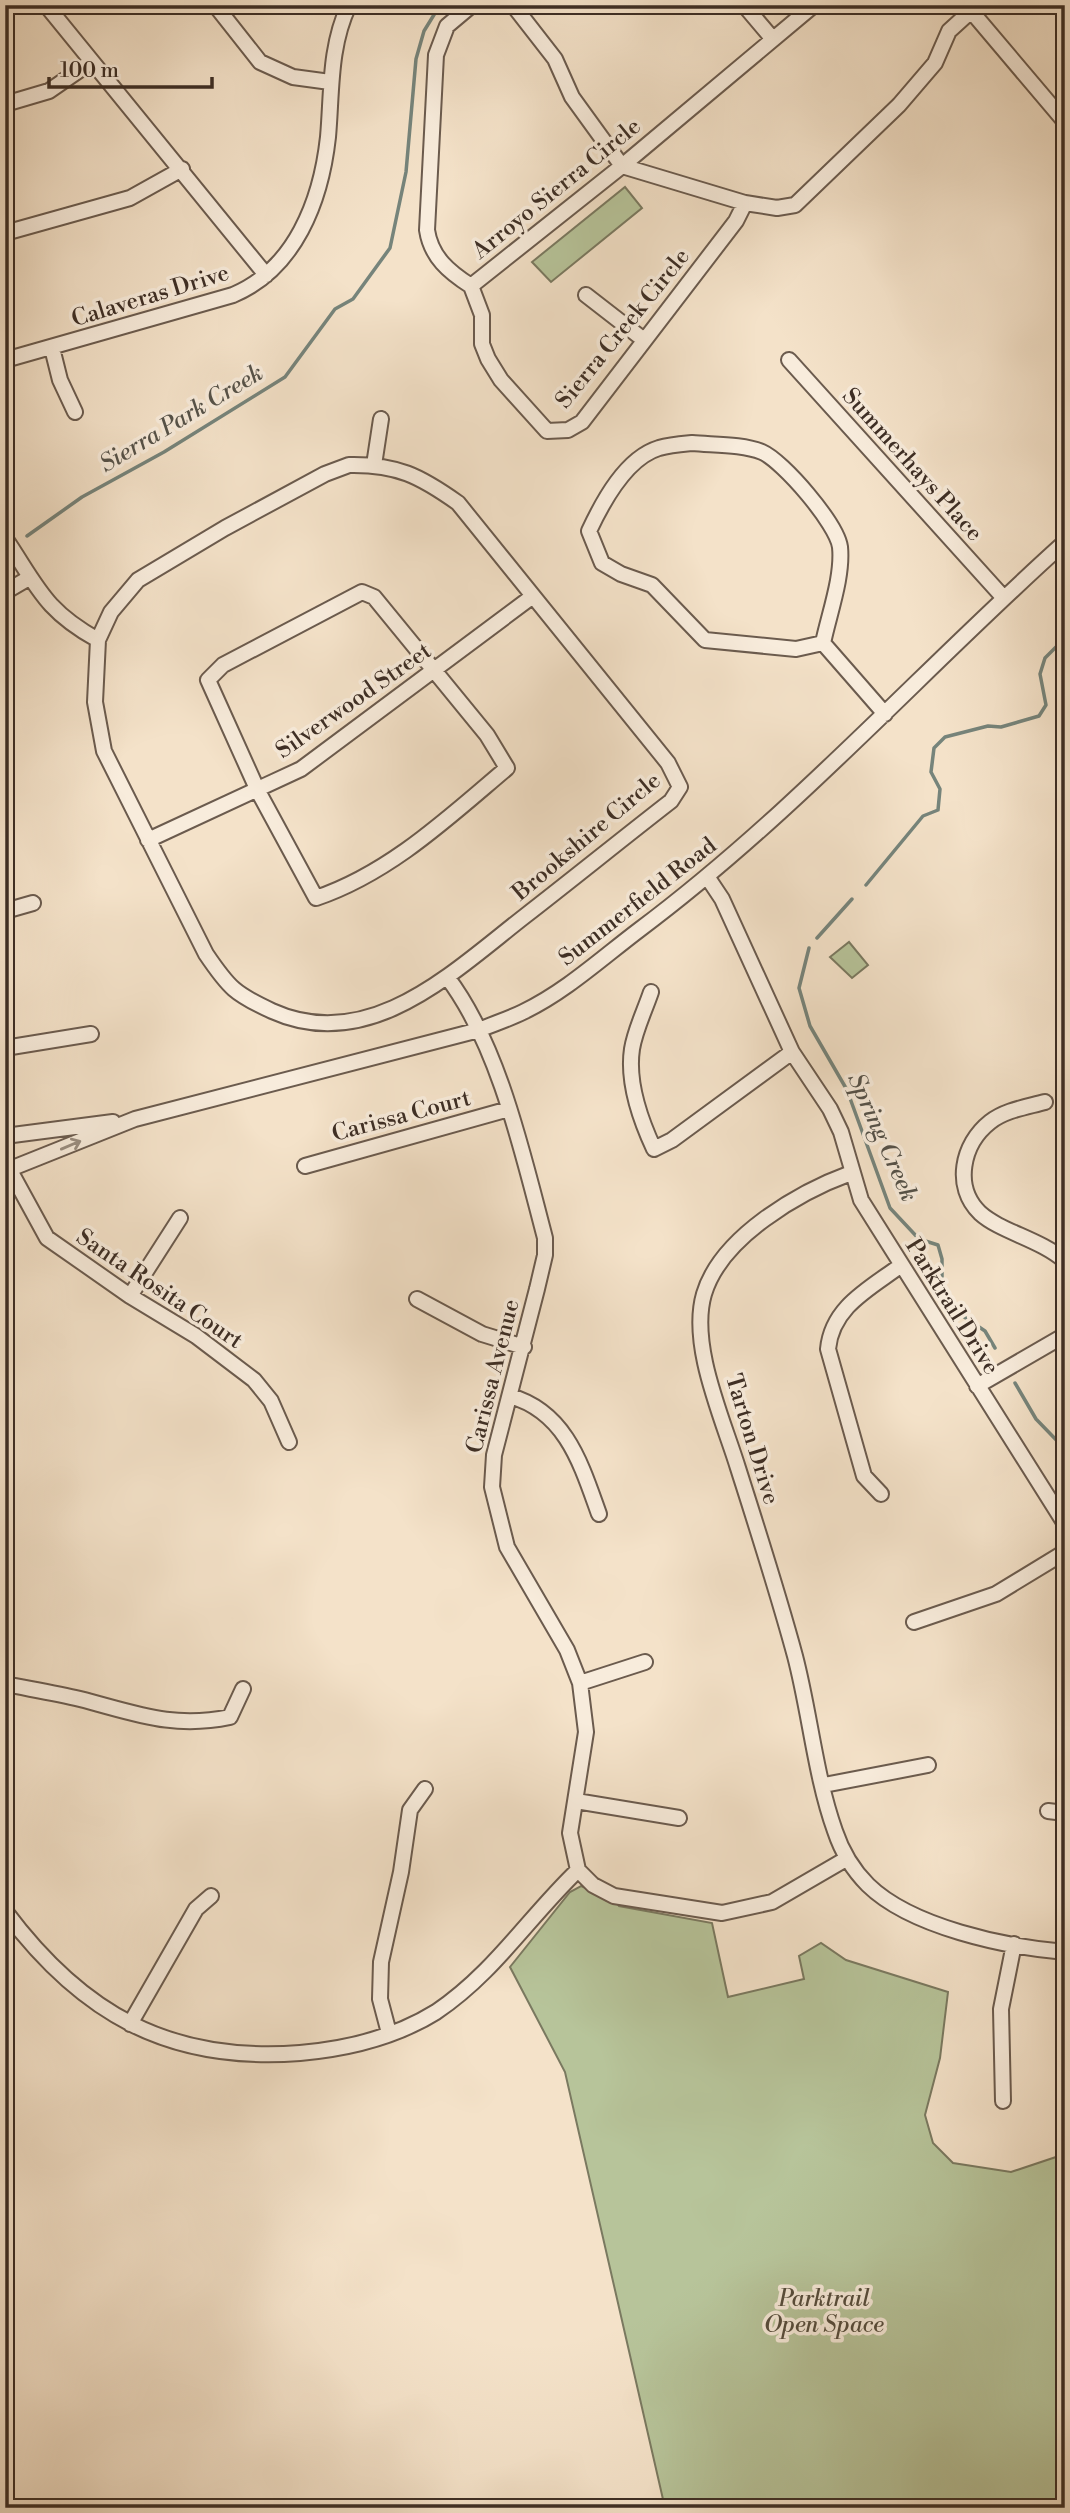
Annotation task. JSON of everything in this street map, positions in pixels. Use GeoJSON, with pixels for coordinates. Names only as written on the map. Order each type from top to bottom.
{"type":"FeatureCollection","features":[{"type":"Feature","properties":{"kind":"street"},"geometry":{"type":"LineString","coordinates":[[46,5],[183,169],[266,275]]}},
{"type":"Feature","properties":{"kind":"street"},"geometry":{"type":"LineString","coordinates":[[215,5],[260,62],[293,78],[330,82]]}},
{"type":"Feature","properties":{"kind":"street","name":"Calaveras Drive"},"geometry":{"type":"LineString","coordinates":[[5,360],[233,295],[254,286],[266,275],[296,244],[314,197],[328,139],[330,82],[338,28],[349,5]]}},
{"type":"Feature","properties":{"kind":"street","name":"Arroyo Sierra Circle"},"geometry":{"type":"LineString","coordinates":[[472,5],[447,26],[436,55],[427,230],[429,246],[444,266],[471,286],[622,166],[814,5]]}},
{"type":"Feature","properties":{"kind":"street"},"geometry":{"type":"LineString","coordinates":[[513,5],[555,59],[572,97],[622,166],[745,203],[777,208],[795,205],[900,105],[935,63],[949,31],[969,8],[1065,121]]}},
{"type":"Feature","properties":{"kind":"street"},"geometry":{"type":"LineString","coordinates":[[744,5],[772,38]]}},
{"type":"Feature","properties":{"kind":"street"},"geometry":{"type":"LineString","coordinates":[[5,104],[49,91],[92,62]]}},
{"type":"Feature","properties":{"kind":"street"},"geometry":{"type":"LineString","coordinates":[[5,233],[130,198],[183,169]]}},
{"type":"Feature","properties":{"kind":"street","name":"Sierra Creek Circle"},"geometry":{"type":"LineString","coordinates":[[471,286],[482,315],[482,344],[501,380],[547,431],[568,430],[582,422],[736,221],[745,203]]}},
{"type":"Feature","properties":{"kind":"street"},"geometry":{"type":"LineString","coordinates":[[586,295],[644,340]]}},
{"type":"Feature","properties":{"kind":"street"},"geometry":{"type":"LineString","coordinates":[[52,348],[60,380],[75,412]]}},
{"type":"Feature","properties":{"kind":"street","name":"Summerhays Place"},"geometry":{"type":"LineString","coordinates":[[789,360],[1003,597]]}},
{"type":"Feature","properties":{"kind":"street"},"geometry":{"type":"LineString","coordinates":[[374,465],[381,419]]}},
{"type":"Feature","properties":{"kind":"street"},"geometry":{"type":"LineString","coordinates":[[692,443],[760,451],[778,461],[832,527],[840,546],[837,578],[823,643],[796,649],[705,640],[652,585],[621,575],[603,563],[589,531],[597,514],[634,461],[659,448],[692,443]]}},
{"type":"Feature","properties":{"kind":"street","name":"Brookshire Circle"},"geometry":{"type":"LineString","coordinates":[[349,465],[374,465],[420,477],[458,503],[533,596],[668,763],[680,787],[671,801],[447,976],[388,1011],[363,1021],[335,1025],[284,1016],[237,995],[206,954],[104,751],[95,702],[98,640],[111,612],[138,580],[225,528],[325,474],[349,465]]}},
{"type":"Feature","properties":{"kind":"street"},"geometry":{"type":"LineString","coordinates":[[5,538],[29,578],[67,623],[98,640]]}},
{"type":"Feature","properties":{"kind":"street","name":"Summerfield Road"},"geometry":{"type":"LineString","coordinates":[[6,1167],[135,1119],[479,1030],[523,1012],[554,994],[708,878],[885,714],[1003,597],[1065,541]]}},
{"type":"Feature","properties":{"kind":"street"},"geometry":{"type":"LineString","coordinates":[[5,592],[29,578]]}},
{"type":"Feature","properties":{"kind":"street"},"geometry":{"type":"LineString","coordinates":[[362,592],[374,597],[434,671],[487,735],[507,768],[417,842],[351,886],[316,898],[258,791],[208,680],[223,665],[362,592]]}},
{"type":"Feature","properties":{"kind":"street","name":"Silverwood Street"},"geometry":{"type":"LineString","coordinates":[[148,839],[258,791],[301,769],[533,596]]}},
{"type":"Feature","properties":{"kind":"street"},"geometry":{"type":"LineString","coordinates":[[823,643],[885,714]]}},
{"type":"Feature","properties":{"kind":"street","name":"Parktrail Drive"},"geometry":{"type":"LineString","coordinates":[[708,878],[722,900],[793,1052],[830,1109],[841,1132],[861,1200],[900,1266],[1065,1524]]}},
{"type":"Feature","properties":{"kind":"street"},"geometry":{"type":"LineString","coordinates":[[5,911],[33,903]]}},
{"type":"Feature","properties":{"kind":"street","name":"Carissa Avenue"},"geometry":{"type":"LineString","coordinates":[[447,976],[469,1005],[509,1109],[545,1238],[545,1255],[524,1346],[494,1455],[492,1487],[507,1546],[567,1650],[580,1683],[586,1732],[570,1833],[578,1870]]}},
{"type":"Feature","properties":{"kind":"street"},"geometry":{"type":"LineString","coordinates":[[651,992],[632,1046],[631,1065],[645,1128],[654,1149],[672,1140],[793,1052]]}},
{"type":"Feature","properties":{"kind":"street"},"geometry":{"type":"LineString","coordinates":[[5,1048],[91,1034]]}},
{"type":"Feature","properties":{"kind":"street"},"geometry":{"type":"LineString","coordinates":[[1045,1102],[1010,1112],[990,1122],[967,1154],[963,1172],[965,1190],[982,1214],[1041,1243],[1065,1261]]}},
{"type":"Feature","properties":{"kind":"street","name":"Carissa Court"},"geometry":{"type":"LineString","coordinates":[[305,1166],[509,1109]]}},
{"type":"Feature","properties":{"kind":"street","name":"Summerfield Road"},"geometry":{"type":"LineString","coordinates":[[5,1136],[135,1119]]}},
{"type":"Feature","properties":{"kind":"street","name":"Santa Rosita Court"},"geometry":{"type":"LineString","coordinates":[[6,1167],[47,1238],[130,1296],[196,1336],[254,1380],[271,1401],[289,1441]]}},
{"type":"Feature","properties":{"kind":"street","name":"Tarton Drive"},"geometry":{"type":"LineString","coordinates":[[851,1173],[800,1195],[737,1242],[711,1276],[700,1311],[708,1370],[795,1655],[834,1829],[846,1859],[868,1885],[899,1910],[922,1921],[1014,1944]]}},
{"type":"Feature","properties":{"kind":"street"},"geometry":{"type":"LineString","coordinates":[[130,1296],[180,1218]]}},
{"type":"Feature","properties":{"kind":"street"},"geometry":{"type":"LineString","coordinates":[[881,1494],[864,1476],[828,1349],[830,1331],[836,1318],[853,1301],[900,1266]]}},
{"type":"Feature","properties":{"kind":"street"},"geometry":{"type":"LineString","coordinates":[[417,1299],[482,1335],[524,1346]]}},
{"type":"Feature","properties":{"kind":"street"},"geometry":{"type":"LineString","coordinates":[[977,1386],[1065,1335]]}},
{"type":"Feature","properties":{"kind":"street"},"geometry":{"type":"LineString","coordinates":[[510,1396],[541,1409],[569,1439],[599,1514]]}},
{"type":"Feature","properties":{"kind":"street"},"geometry":{"type":"LineString","coordinates":[[914,1622],[996,1594],[1065,1552]]}},
{"type":"Feature","properties":{"kind":"street"},"geometry":{"type":"LineString","coordinates":[[580,1683],[645,1662]]}},
{"type":"Feature","properties":{"kind":"street"},"geometry":{"type":"LineString","coordinates":[[5,1684],[79,1699],[149,1719],[190,1724],[230,1717],[243,1689]]}},
{"type":"Feature","properties":{"kind":"street"},"geometry":{"type":"LineString","coordinates":[[824,1785],[928,1765]]}},
{"type":"Feature","properties":{"kind":"street"},"geometry":{"type":"LineString","coordinates":[[389,2033],[381,2007],[381,1962],[401,1872],[410,1810],[425,1789]]}},
{"type":"Feature","properties":{"kind":"street"},"geometry":{"type":"LineString","coordinates":[[576,1801],[679,1818]]}},
{"type":"Feature","properties":{"kind":"street"},"geometry":{"type":"LineString","coordinates":[[1048,1811],[1065,1813]]}},
{"type":"Feature","properties":{"kind":"street"},"geometry":{"type":"LineString","coordinates":[[5,1911],[32,1946],[67,1982],[130,2024],[168,2041],[242,2054],[329,2050],[389,2033],[434,2013],[499,1960],[517,1933],[578,1870],[593,1885],[614,1896],[722,1913],[772,1902],[846,1859]]}},
{"type":"Feature","properties":{"kind":"street"},"geometry":{"type":"LineString","coordinates":[[130,2024],[196,1909],[211,1896]]}},
{"type":"Feature","properties":{"kind":"street"},"geometry":{"type":"LineString","coordinates":[[1003,2101],[1000,2009],[1014,1944],[1065,1952]]}},
{"type":"Feature","properties":{"kind":"green space"},"geometry":{"type":"Polygon","coordinates":[[[625,187],[642,208],[551,282],[532,262],[625,187]]]}},
{"type":"Feature","properties":{"kind":"green space"},"geometry":{"type":"Polygon","coordinates":[[[849,942],[868,965],[852,978],[830,957],[849,942]]]}},
{"type":"Feature","properties":{"kind":"green space","name":"Parktrail Open Space"},"geometry":{"type":"Polygon","coordinates":[[[581,1886],[615,1900],[619,1906],[712,1923],[728,1997],[804,1979],[799,1956],[821,1943],[846,1960],[948,1992],[940,2058],[925,2115],[933,2143],[953,2163],[1011,2172],[1065,2154],[1065,2508],[665,2508],[565,2072],[510,1967],[570,1892],[581,1886]]]}},
{"type":"Feature","properties":{"kind":"waterway","name":"Sierra Park Creek"},"geometry":{"type":"LineString","coordinates":[[27,536],[82,497],[164,452],[285,377],[335,309],[353,299],[390,248],[406,172],[416,59],[424,31],[440,5]]}},
{"type":"Feature","properties":{"kind":"waterway","name":"Spring Creek"},"geometry":{"type":"LineString","coordinates":[[866,885],[923,816],[938,810],[940,789],[931,772],[934,748],[945,737],[988,726],[1001,727],[1039,716],[1046,705],[1040,674],[1045,658],[1060,643],[1065,585]]}},
{"type":"Feature","properties":{"kind":"waterway","name":"Spring Creek"},"geometry":{"type":"LineString","coordinates":[[817,938],[852,899]]}},
{"type":"Feature","properties":{"kind":"waterway","name":"Spring Creek"},"geometry":{"type":"LineString","coordinates":[[809,948],[799,988],[810,1026],[847,1090],[890,1208],[919,1239],[938,1245],[942,1259],[942,1287],[951,1308],[985,1331],[995,1348]]}},
{"type":"Feature","properties":{"kind":"waterway","name":"Spring Creek"},"geometry":{"type":"LineString","coordinates":[[1015,1383],[1036,1419],[1065,1449]]}}]}
